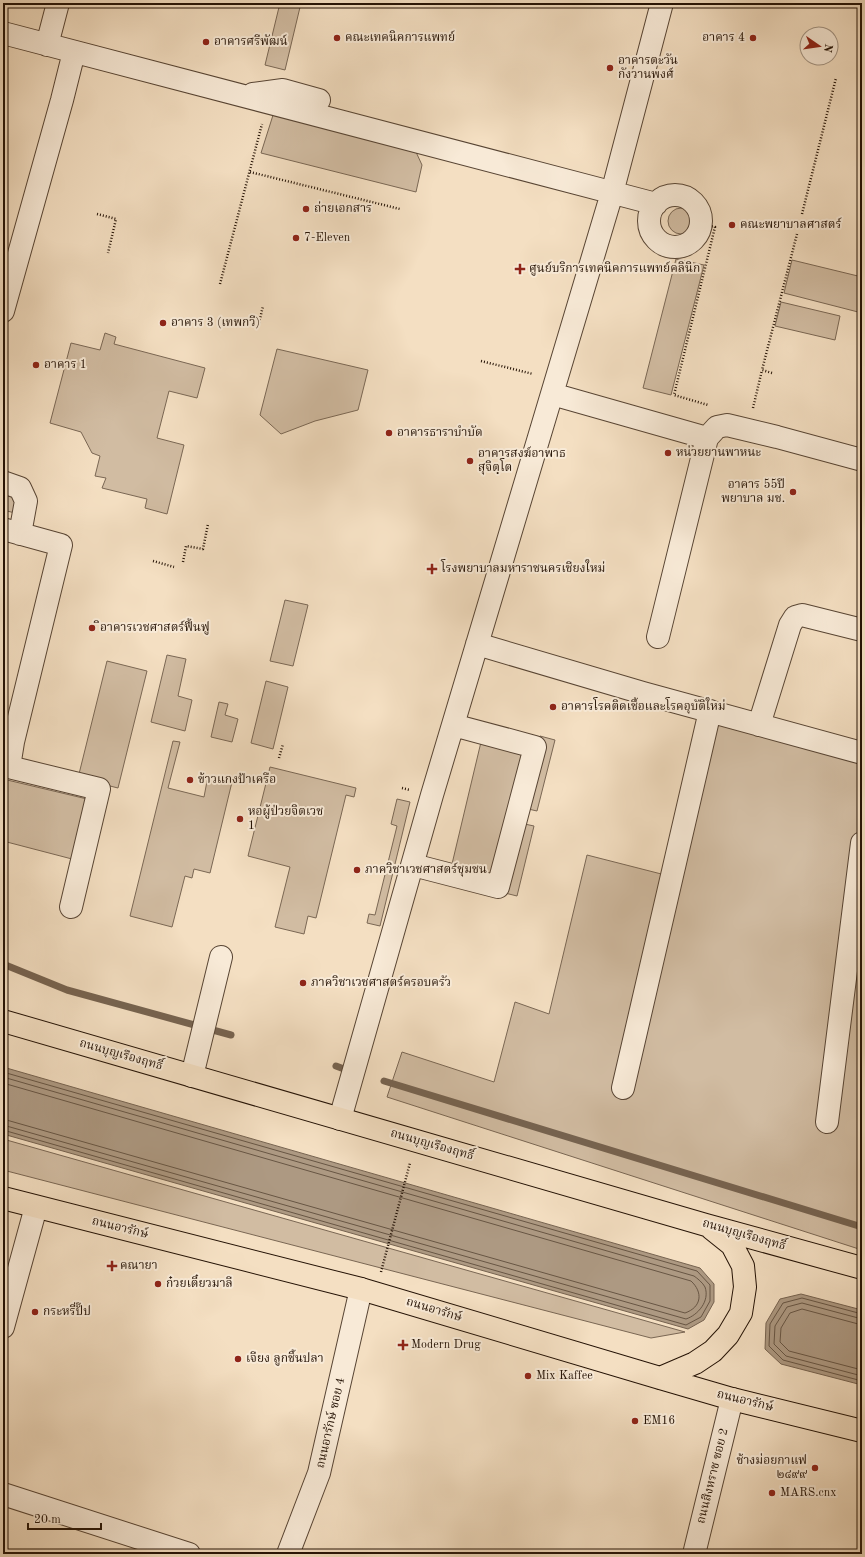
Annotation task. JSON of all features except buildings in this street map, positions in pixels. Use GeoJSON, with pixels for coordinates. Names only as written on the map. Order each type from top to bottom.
{"type":"FeatureCollection","features":[{"type":"Feature","properties":{"kind":"main road","name":"ถนนบุญเรืองฤทธิ์"},"geometry":{"type":"LineString","coordinates":[[3,1021],[706,1225],[862,1268]]}},
{"type":"Feature","properties":{"kind":"main road","name":"ถนนอารักษ์"},"geometry":{"type":"LineString","coordinates":[[3,1198],[362,1289],[732,1399],[862,1431]]}},
{"type":"Feature","properties":{"kind":"main road"},"geometry":{"type":"LineString","coordinates":[[660,1378],[695,1363],[713,1351],[728,1335],[741,1312],[745,1287],[744,1266],[732,1245],[706,1225]]}},
{"type":"Feature","properties":{"kind":"street"},"geometry":{"type":"LineString","coordinates":[[47,45],[58,3]]}},
{"type":"Feature","properties":{"kind":"street"},"geometry":{"type":"LineString","coordinates":[[340,1119],[453,725],[612,193],[662,3]]}},
{"type":"Feature","properties":{"kind":"street"},"geometry":{"type":"LineString","coordinates":[[3,33],[656,204]]}},
{"type":"Feature","properties":{"kind":"street"},"geometry":{"type":"LineString","coordinates":[[3,311],[74,52]]}},
{"type":"Feature","properties":{"kind":"street"},"geometry":{"type":"LineString","coordinates":[[240,95],[283,90],[338,105],[362,128]]}},
{"type":"Feature","properties":{"kind":"street"},"geometry":{"type":"LineString","coordinates":[[680,195],[688,198],[695,204],[699,211],[701,220],[700,224],[700,229],[690,242],[683,246],[675,247],[666,245],[659,241],[650,228],[651,211],[656,204],[663,199],[680,195]]}},
{"type":"Feature","properties":{"kind":"street"},"geometry":{"type":"LineString","coordinates":[[554,387],[706,438]]}},
{"type":"Feature","properties":{"kind":"street"},"geometry":{"type":"LineString","coordinates":[[658,637],[706,438],[717,427],[727,425],[862,460]]}},
{"type":"Feature","properties":{"kind":"street"},"geometry":{"type":"LineString","coordinates":[[3,482],[20,488],[26,501],[11,531],[61,545],[6,766],[100,789],[71,907]]}},
{"type":"Feature","properties":{"kind":"street"},"geometry":{"type":"LineString","coordinates":[[759,725],[790,625],[795,617],[802,615],[862,630]]}},
{"type":"Feature","properties":{"kind":"street"},"geometry":{"type":"LineString","coordinates":[[477,644],[862,753]]}},
{"type":"Feature","properties":{"kind":"street"},"geometry":{"type":"LineString","coordinates":[[624,1088],[710,711]]}},
{"type":"Feature","properties":{"kind":"street"},"geometry":{"type":"LineString","coordinates":[[413,866],[498,888],[535,747],[453,725]]}},
{"type":"Feature","properties":{"kind":"street"},"geometry":{"type":"LineString","coordinates":[[827,1122],[862,843]]}},
{"type":"Feature","properties":{"kind":"street"},"geometry":{"type":"LineString","coordinates":[[192,1076],[221,958]]}},
{"type":"Feature","properties":{"kind":"street"},"geometry":{"type":"LineString","coordinates":[[3,1328],[36,1207]]}},
{"type":"Feature","properties":{"kind":"street","name":"ถนนอารักษ์ ซอย 4"},"geometry":{"type":"LineString","coordinates":[[288,1554],[319,1473],[362,1289]]}},
{"type":"Feature","properties":{"kind":"street","name":"ถนนสิงหราช ซอย 2"},"geometry":{"type":"LineString","coordinates":[[694,1554],[732,1399]]}},
{"type":"Feature","properties":{"kind":"street"},"geometry":{"type":"LineString","coordinates":[[3,1494],[189,1554]]}},
{"type":"Feature","properties":{"kind":"path"},"geometry":{"type":"LineString","coordinates":[[802,214],[836,78]]}},
{"type":"Feature","properties":{"kind":"path"},"geometry":{"type":"LineString","coordinates":[[220,284],[268,102]]}},
{"type":"Feature","properties":{"kind":"path"},"geometry":{"type":"LineString","coordinates":[[250,172],[400,209]]}},
{"type":"Feature","properties":{"kind":"path"},"geometry":{"type":"LineString","coordinates":[[97,214],[116,219],[108,253]]}},
{"type":"Feature","properties":{"kind":"path"},"geometry":{"type":"LineString","coordinates":[[700,224],[715,227],[674,395],[714,406]]}},
{"type":"Feature","properties":{"kind":"path"},"geometry":{"type":"LineString","coordinates":[[753,410],[796,234]]}},
{"type":"Feature","properties":{"kind":"path"},"geometry":{"type":"LineString","coordinates":[[259,323],[263,306]]}},
{"type":"Feature","properties":{"kind":"path"},"geometry":{"type":"LineString","coordinates":[[481,361],[554,387]]}},
{"type":"Feature","properties":{"kind":"path"},"geometry":{"type":"LineString","coordinates":[[762,370],[772,373]]}},
{"type":"Feature","properties":{"kind":"path"},"geometry":{"type":"LineString","coordinates":[[183,562],[186,546],[203,550],[208,524]]}},
{"type":"Feature","properties":{"kind":"path"},"geometry":{"type":"LineString","coordinates":[[153,561],[174,567]]}},
{"type":"Feature","properties":{"kind":"path"},"geometry":{"type":"LineString","coordinates":[[279,758],[283,744]]}},
{"type":"Feature","properties":{"kind":"path"},"geometry":{"type":"LineString","coordinates":[[381,1272],[411,1162]]}},
{"type":"Feature","properties":{"kind":"shaded area"},"geometry":{"type":"Polygon","coordinates":[[[280,3],[301,3],[285,70],[265,65],[280,3]]]}},
{"type":"Feature","properties":{"kind":"shaded area"},"geometry":{"type":"Polygon","coordinates":[[[274,112],[416,152],[422,165],[416,192],[261,153],[274,112]]]}},
{"type":"Feature","properties":{"kind":"shaded area"},"geometry":{"type":"Polygon","coordinates":[[[681,208],[690,212],[694,221],[690,230],[681,234],[672,230],[668,221],[672,212],[681,208]]]}},
{"type":"Feature","properties":{"kind":"shaded area"},"geometry":{"type":"Polygon","coordinates":[[[676,259],[704,265],[671,395],[643,388],[676,259]]]}},
{"type":"Feature","properties":{"kind":"shaded area"},"geometry":{"type":"Polygon","coordinates":[[[792,260],[862,277],[862,313],[784,293],[792,260]]]}},
{"type":"Feature","properties":{"kind":"shaded area"},"geometry":{"type":"Polygon","coordinates":[[[781,302],[840,316],[835,340],[775,326],[781,302]]]}},
{"type":"Feature","properties":{"kind":"shaded area"},"geometry":{"type":"Polygon","coordinates":[[[105,333],[116,337],[114,344],[205,368],[197,398],[169,391],[157,438],[184,445],[167,514],[145,508],[147,499],[102,488],[106,478],[95,476],[100,456],[92,453],[81,432],[50,423],[71,343],[100,350],[105,333]]]}},
{"type":"Feature","properties":{"kind":"shaded area"},"geometry":{"type":"Polygon","coordinates":[[[277,349],[368,370],[358,410],[315,421],[281,434],[260,415],[277,349]]]}},
{"type":"Feature","properties":{"kind":"shaded area"},"geometry":{"type":"Polygon","coordinates":[[[3,489],[16,493],[15,513],[3,510],[3,489]]]}},
{"type":"Feature","properties":{"kind":"shaded area"},"geometry":{"type":"Polygon","coordinates":[[[285,600],[308,605],[293,666],[270,661],[285,600]]]}},
{"type":"Feature","properties":{"kind":"shaded area"},"geometry":{"type":"Polygon","coordinates":[[[167,655],[186,659],[178,696],[192,700],[185,731],[151,722],[167,655]]]}},
{"type":"Feature","properties":{"kind":"shaded area"},"geometry":{"type":"Polygon","coordinates":[[[107,661],[147,671],[118,788],[78,778],[107,661]]]}},
{"type":"Feature","properties":{"kind":"shaded area"},"geometry":{"type":"Polygon","coordinates":[[[266,681],[288,687],[273,749],[251,743],[266,681]]]}},
{"type":"Feature","properties":{"kind":"shaded area"},"geometry":{"type":"Polygon","coordinates":[[[219,702],[228,704],[225,715],[238,719],[232,742],[211,737],[219,702]]]}},
{"type":"Feature","properties":{"kind":"shaded area"},"geometry":{"type":"Polygon","coordinates":[[[715,718],[862,754],[862,1250],[387,1097],[402,1052],[494,1082],[515,1002],[549,1014],[587,855],[677,878],[715,718]]]}},
{"type":"Feature","properties":{"kind":"shaded area"},"geometry":{"type":"Polygon","coordinates":[[[540,736],[555,740],[537,811],[524,808],[540,736]]]}},
{"type":"Feature","properties":{"kind":"shaded area"},"geometry":{"type":"Polygon","coordinates":[[[173,741],[180,742],[168,788],[204,797],[208,776],[232,782],[210,873],[194,869],[192,878],[185,876],[172,927],[130,916],[173,741]]]}},
{"type":"Feature","properties":{"kind":"shaded area"},"geometry":{"type":"Polygon","coordinates":[[[481,742],[525,753],[496,875],[452,864],[481,742]]]}},
{"type":"Feature","properties":{"kind":"shaded area"},"geometry":{"type":"Polygon","coordinates":[[[270,767],[356,788],[354,797],[346,795],[316,918],[308,916],[304,934],[275,927],[290,867],[248,856],[270,767]]]}},
{"type":"Feature","properties":{"kind":"shaded area"},"geometry":{"type":"Polygon","coordinates":[[[3,779],[87,799],[72,859],[3,841],[3,779]]]}},
{"type":"Feature","properties":{"kind":"shaded area"},"geometry":{"type":"Polygon","coordinates":[[[397,799],[410,802],[380,926],[367,923],[369,914],[375,915],[397,826],[391,824],[397,799]]]}},
{"type":"Feature","properties":{"kind":"shaded area"},"geometry":{"type":"Polygon","coordinates":[[[520,823],[534,826],[517,896],[505,893],[520,823]]]}},
{"type":"Feature","properties":{"kind":"shaded area"},"geometry":{"type":"Polygon","coordinates":[[[3,1139],[685,1332],[651,1338],[3,1170],[3,1139]]]}},
{"type":"Feature","properties":{"kind":"water"},"geometry":{"type":"Polygon","coordinates":[[[3,1067],[700,1268],[714,1284],[714,1302],[704,1320],[688,1329],[3,1134],[3,1067]]]}},
{"type":"Feature","properties":{"kind":"water"},"geometry":{"type":"Polygon","coordinates":[[[801,1294],[862,1310],[862,1385],[781,1364],[765,1349],[766,1323],[780,1299],[801,1294]]]}},
{"type":"Feature","properties":{"kind":"waterway"},"geometry":{"type":"LineString","coordinates":[[3,964],[67,990],[231,1035]]}},
{"type":"Feature","properties":{"kind":"waterway"},"geometry":{"type":"LineString","coordinates":[[336,1066],[344,1069]]}},
{"type":"Feature","properties":{"kind":"waterway"},"geometry":{"type":"LineString","coordinates":[[384,1081],[862,1227]]}},
{"type":"Feature","properties":{"kind":"place","name":"คณะเทคนิคการแพทย์"},"geometry":{"type":"Point","coordinates":[337,38]}},
{"type":"Feature","properties":{"kind":"place","name":"อาคาร 4"},"geometry":{"type":"Point","coordinates":[753,38]}},
{"type":"Feature","properties":{"kind":"place","name":"อาคารศรีพัฒน์"},"geometry":{"type":"Point","coordinates":[206,42]}},
{"type":"Feature","properties":{"kind":"place","name":"อาคารตะวัน กังวานพงศ์"},"geometry":{"type":"Point","coordinates":[610,68]}},
{"type":"Feature","properties":{"kind":"place","name":"ถ่ายเอกสาร"},"geometry":{"type":"Point","coordinates":[306,209]}},
{"type":"Feature","properties":{"kind":"place","name":"คณะพยาบาลศาสตร์"},"geometry":{"type":"Point","coordinates":[732,225]}},
{"type":"Feature","properties":{"kind":"place","name":"7-Eleven"},"geometry":{"type":"Point","coordinates":[296,238]}},
{"type":"Feature","properties":{"kind":"place","name":"ศูนย์บริการเทคนิคการแพทย์คลินิก"},"geometry":{"type":"Point","coordinates":[520,269]}},
{"type":"Feature","properties":{"kind":"place","name":"อาคาร 3 (เทพกวี)"},"geometry":{"type":"Point","coordinates":[163,323]}},
{"type":"Feature","properties":{"kind":"place","name":"อาคาร 1"},"geometry":{"type":"Point","coordinates":[36,365]}},
{"type":"Feature","properties":{"kind":"place","name":"อาคารธาราบำบัด"},"geometry":{"type":"Point","coordinates":[389,433]}},
{"type":"Feature","properties":{"kind":"place","name":"หน่วยยานพาหนะ"},"geometry":{"type":"Point","coordinates":[668,453]}},
{"type":"Feature","properties":{"kind":"place","name":"อาคารสงฆ์อาพาธ สุจิตฺโต"},"geometry":{"type":"Point","coordinates":[470,461]}},
{"type":"Feature","properties":{"kind":"place","name":"อาคาร 55ปี พยาบาล มช."},"geometry":{"type":"Point","coordinates":[793,492]}},
{"type":"Feature","properties":{"kind":"place","name":"โรงพยาบาลมหาราชนครเชียงใหม่"},"geometry":{"type":"Point","coordinates":[432,569]}},
{"type":"Feature","properties":{"kind":"place","name":"ิอาคารเวชศาสตร์ฟื้นฟู"},"geometry":{"type":"Point","coordinates":[92,628]}},
{"type":"Feature","properties":{"kind":"place","name":"อาคารโรคติดเชื้อและโรคอุบัติใหม่"},"geometry":{"type":"Point","coordinates":[553,707]}},
{"type":"Feature","properties":{"kind":"place","name":"ข้าวแกงป้าเครือ"},"geometry":{"type":"Point","coordinates":[190,780]}},
{"type":"Feature","properties":{"kind":"place","name":"หอผู้ป่วยจิตเวช 1"},"geometry":{"type":"Point","coordinates":[240,819]}},
{"type":"Feature","properties":{"kind":"place","name":"ภาควิชาเวชศาสตร์ชุมชน"},"geometry":{"type":"Point","coordinates":[357,870]}},
{"type":"Feature","properties":{"kind":"place","name":"ภาควิชาเวชศาสตร์ครอบครัว"},"geometry":{"type":"Point","coordinates":[303,983]}},
{"type":"Feature","properties":{"kind":"place","name":"คณายา"},"geometry":{"type":"Point","coordinates":[112,1266]}},
{"type":"Feature","properties":{"kind":"place","name":"ก๋วยเตี๋ยวมาลี"},"geometry":{"type":"Point","coordinates":[158,1284]}},
{"type":"Feature","properties":{"kind":"place","name":"กระหรี่ปั๊ป"},"geometry":{"type":"Point","coordinates":[35,1312]}},
{"type":"Feature","properties":{"kind":"place","name":"Modern Drug"},"geometry":{"type":"Point","coordinates":[403,1345]}},
{"type":"Feature","properties":{"kind":"place","name":"เจียง ลูกชิ้นปลา"},"geometry":{"type":"Point","coordinates":[238,1359]}},
{"type":"Feature","properties":{"kind":"place","name":"Mix Kaffee"},"geometry":{"type":"Point","coordinates":[528,1376]}},
{"type":"Feature","properties":{"kind":"place","name":"EM16"},"geometry":{"type":"Point","coordinates":[635,1421]}},
{"type":"Feature","properties":{"kind":"place","name":"ช้างม่อยกาแฟ ๒๔๙๙"},"geometry":{"type":"Point","coordinates":[815,1468]}},
{"type":"Feature","properties":{"kind":"place","name":"MARS.cnx"},"geometry":{"type":"Point","coordinates":[772,1493]}}]}
